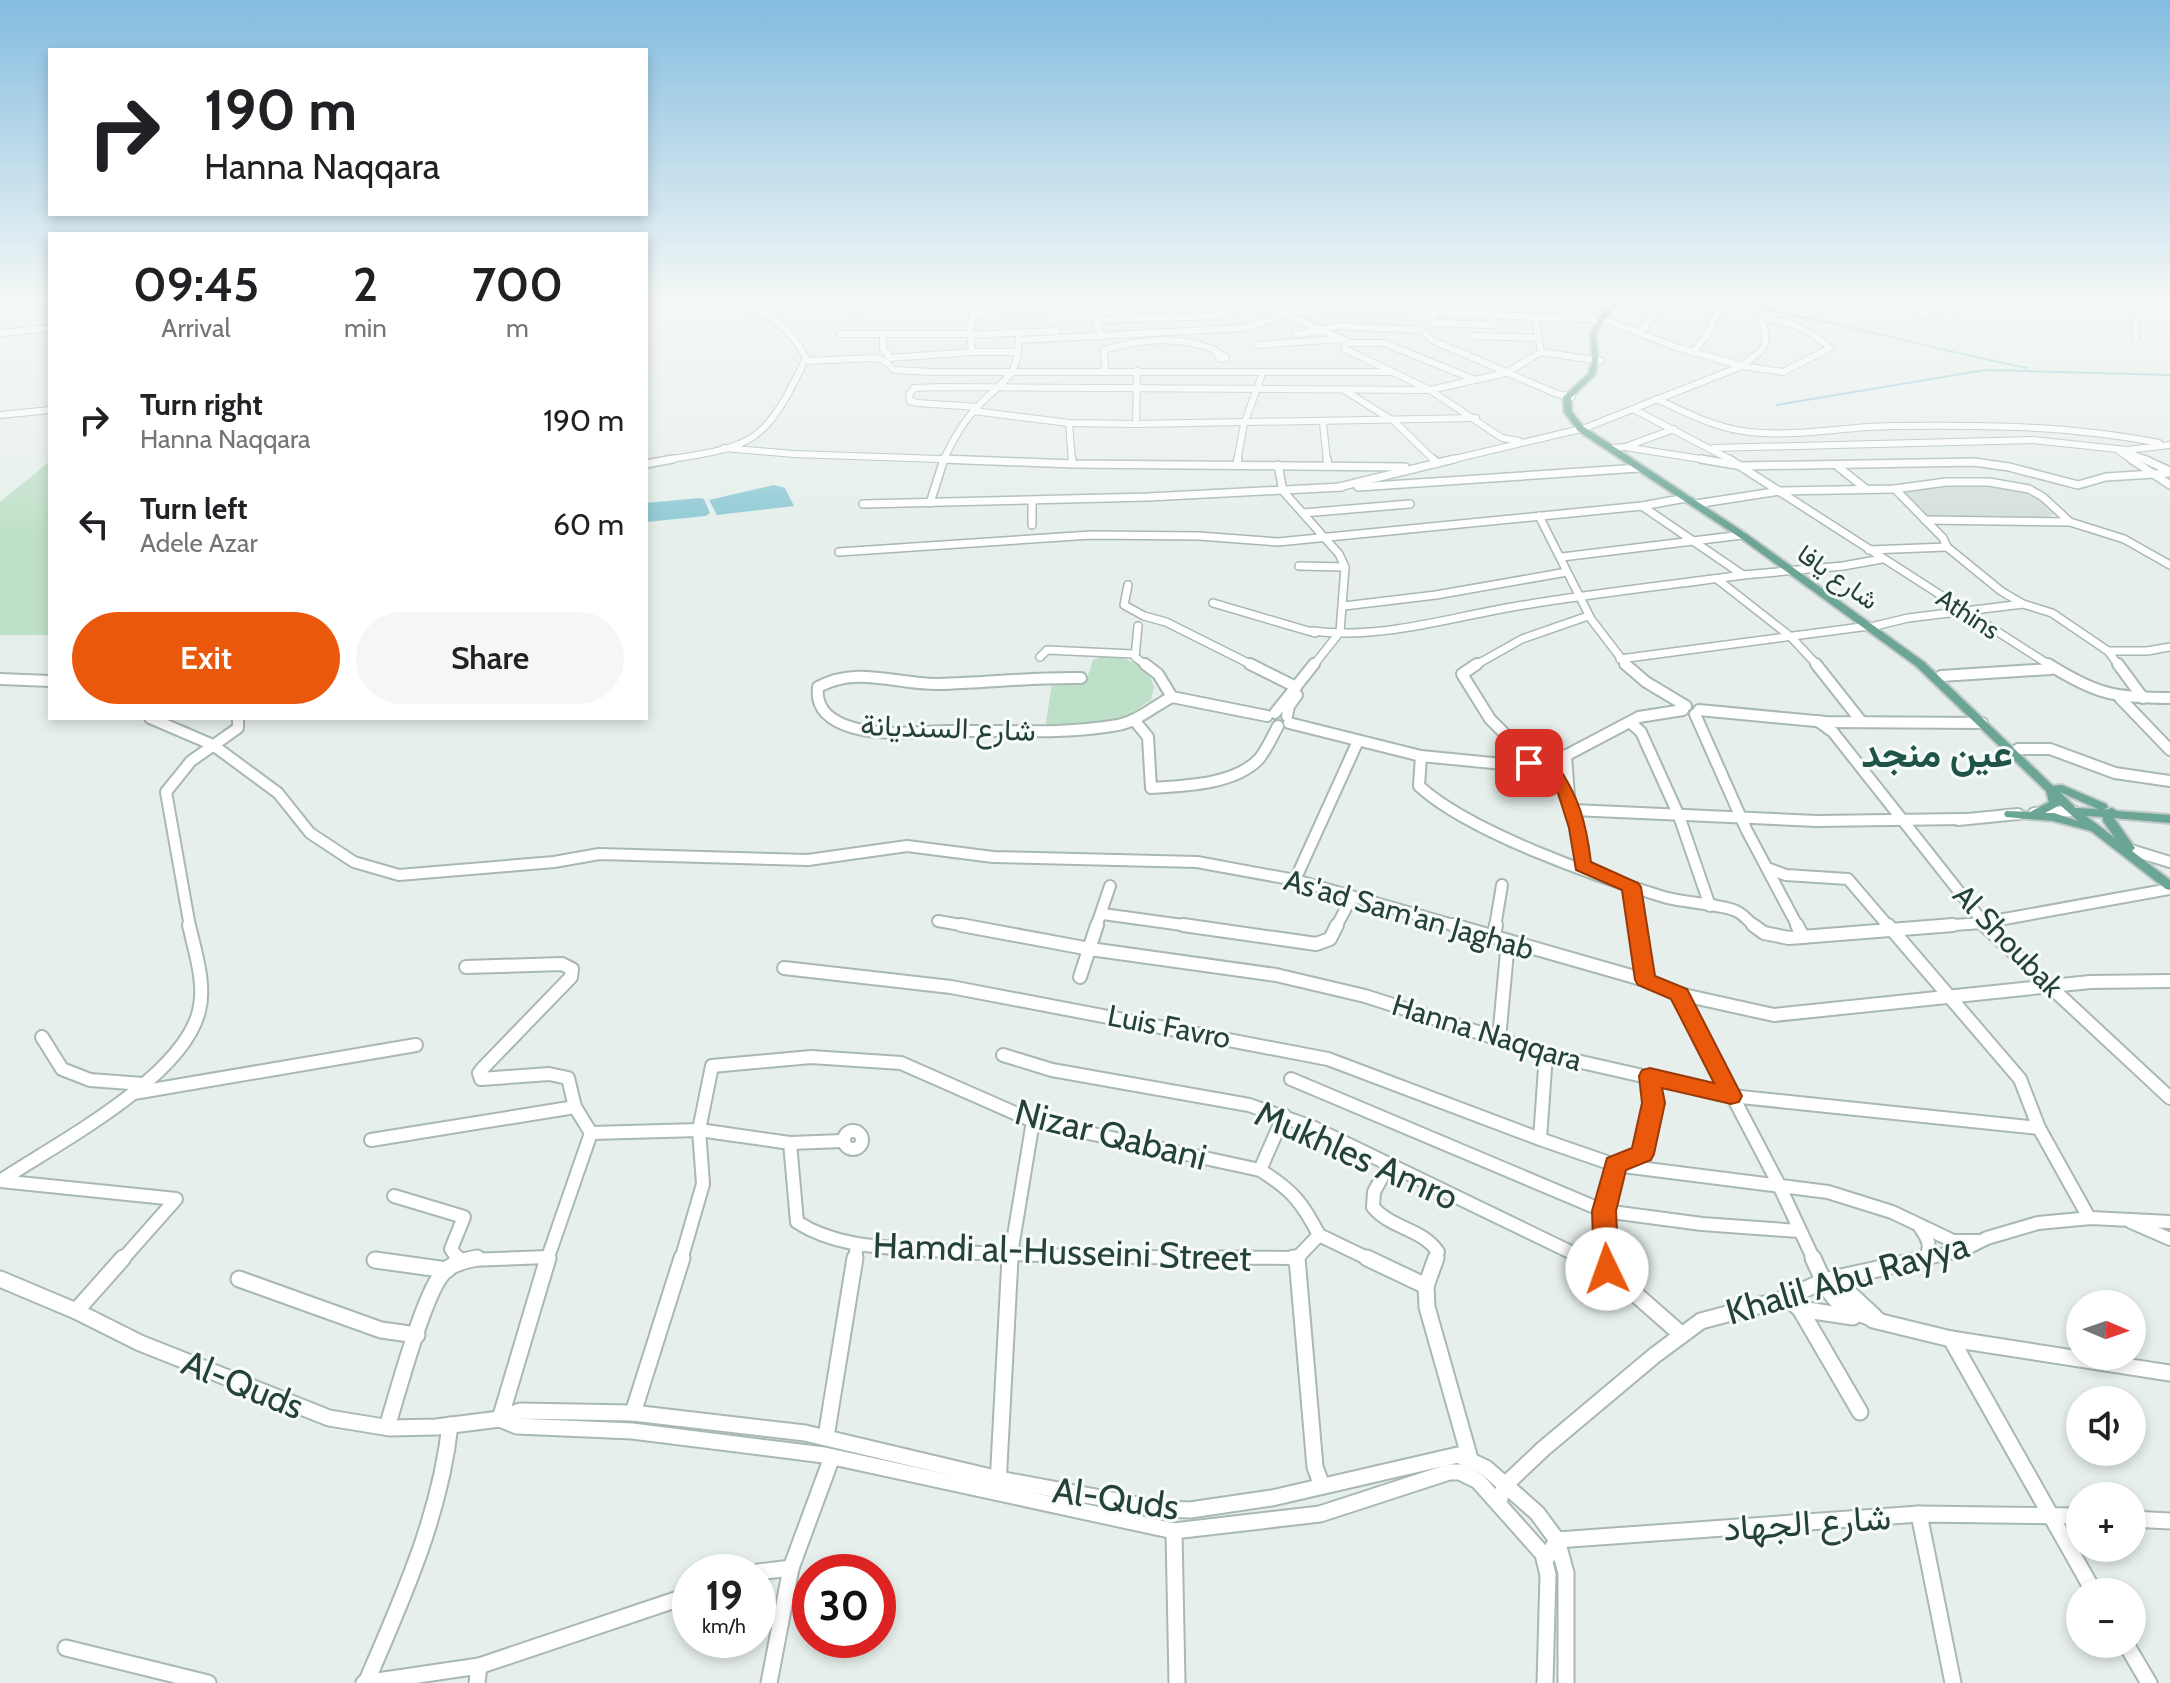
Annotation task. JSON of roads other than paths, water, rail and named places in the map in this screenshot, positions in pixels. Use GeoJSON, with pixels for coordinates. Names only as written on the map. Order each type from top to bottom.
{"type":"FeatureCollection","features":[{"type":"Feature","properties":{"kind":"main road"},"geometry":{"type":"LineString","coordinates":[[1570,397],[1588,379]]}},
{"type":"Feature","properties":{"kind":"main road","name":"شارع يافا"},"geometry":{"type":"LineString","coordinates":[[1570,397],[1568,412],[1583,429],[1795,571]]}},
{"type":"Feature","properties":{"kind":"main road","name":"شارع يافا"},"geometry":{"type":"LineString","coordinates":[[1583,429],[1698,504],[1941,676],[2054,788]]}},
{"type":"Feature","properties":{"kind":"main road","name":"شارع يافا"},"geometry":{"type":"LineString","coordinates":[[1872,626],[1920,664],[2106,836],[2170,887]]}},
{"type":"Feature","properties":{"kind":"main road"},"geometry":{"type":"LineString","coordinates":[[2035,813],[2055,803],[2054,788],[2118,813]]}},
{"type":"Feature","properties":{"kind":"main road"},"geometry":{"type":"LineString","coordinates":[[2078,811],[2170,819]]}},
{"type":"Feature","properties":{"kind":"main road","name":"شارع يافا"},"geometry":{"type":"LineString","coordinates":[[2078,811],[2170,878]]}},
{"type":"Feature","properties":{"kind":"main road"},"geometry":{"type":"LineString","coordinates":[[2118,813],[2109,821],[2131,850]]}},
{"type":"Feature","properties":{"kind":"main road"},"geometry":{"type":"LineString","coordinates":[[2010,814],[2064,819],[2106,836]]}},
{"type":"Feature","properties":{"kind":"street"},"geometry":{"type":"LineString","coordinates":[[648,464],[724,448],[764,429],[787,398],[796,379]]}},
{"type":"Feature","properties":{"kind":"street"},"geometry":{"type":"LineString","coordinates":[[930,503],[944,460],[975,409],[1005,379]]}},
{"type":"Feature","properties":{"kind":"street"},"geometry":{"type":"LineString","coordinates":[[1136,424],[1137,379]]}},
{"type":"Feature","properties":{"kind":"street"},"geometry":{"type":"LineString","coordinates":[[1237,464],[1244,424],[1260,379]]}},
{"type":"Feature","properties":{"kind":"street"},"geometry":{"type":"LineString","coordinates":[[1342,389],[1358,379]]}},
{"type":"Feature","properties":{"kind":"street"},"geometry":{"type":"LineString","coordinates":[[1403,379],[1430,390],[1502,438],[1527,442]]}},
{"type":"Feature","properties":{"kind":"street"},"geometry":{"type":"LineString","coordinates":[[1475,379],[1430,390],[997,387],[914,388],[909,395],[910,401],[918,403],[1069,423],[1244,424],[1476,418]]}},
{"type":"Feature","properties":{"kind":"street"},"geometry":{"type":"LineString","coordinates":[[1521,379],[1570,397]]}},
{"type":"Feature","properties":{"kind":"street"},"geometry":{"type":"LineString","coordinates":[[1339,487],[1583,429],[1710,379]]}},
{"type":"Feature","properties":{"kind":"street"},"geometry":{"type":"LineString","coordinates":[[1342,389],[1395,422],[1437,463]]}},
{"type":"Feature","properties":{"kind":"street"},"geometry":{"type":"LineString","coordinates":[[1657,399],[1706,422],[1748,432],[1882,426],[2029,428],[2114,434],[2170,445]]}},
{"type":"Feature","properties":{"kind":"street"},"geometry":{"type":"LineString","coordinates":[[0,415],[48,410]]}},
{"type":"Feature","properties":{"kind":"street","name":"Athins"},"geometry":{"type":"LineString","coordinates":[[1635,410],[1742,466],[1867,550],[2084,687],[2120,698],[2168,700]]}},
{"type":"Feature","properties":{"kind":"street"},"geometry":{"type":"LineString","coordinates":[[1069,423],[1072,464]]}},
{"type":"Feature","properties":{"kind":"street"},"geometry":{"type":"LineString","coordinates":[[1323,423],[1328,466]]}},
{"type":"Feature","properties":{"kind":"street"},"geometry":{"type":"LineString","coordinates":[[1625,447],[1674,429]]}},
{"type":"Feature","properties":{"kind":"street"},"geometry":{"type":"LineString","coordinates":[[1494,450],[1504,442],[1502,438]]}},
{"type":"Feature","properties":{"kind":"street"},"geometry":{"type":"LineString","coordinates":[[1711,448],[2033,440],[2133,450],[2159,443]]}},
{"type":"Feature","properties":{"kind":"street"},"geometry":{"type":"LineString","coordinates":[[1612,448],[1625,447],[1742,466],[1974,462],[2078,485],[2106,477],[2170,472]]}},
{"type":"Feature","properties":{"kind":"street"},"geometry":{"type":"LineString","coordinates":[[724,448],[1072,464],[1419,467]]}},
{"type":"Feature","properties":{"kind":"street"},"geometry":{"type":"LineString","coordinates":[[2118,449],[2170,472]]}},
{"type":"Feature","properties":{"kind":"street"},"geometry":{"type":"LineString","coordinates":[[2118,449],[2170,485]]}},
{"type":"Feature","properties":{"kind":"street"},"geometry":{"type":"LineString","coordinates":[[1134,720],[1148,737],[1151,788],[1203,782],[1252,764],[1262,754],[1278,726],[1288,719],[1293,700],[1340,636],[1345,567],[1326,539],[1283,491],[1278,465]]}},
{"type":"Feature","properties":{"kind":"street"},"geometry":{"type":"LineString","coordinates":[[1836,465],[1866,489]]}},
{"type":"Feature","properties":{"kind":"street"},"geometry":{"type":"LineString","coordinates":[[863,504],[1283,491],[1639,468]]}},
{"type":"Feature","properties":{"kind":"street"},"geometry":{"type":"LineString","coordinates":[[2028,473],[2032,483],[2029,489]]}},
{"type":"Feature","properties":{"kind":"street"},"geometry":{"type":"LineString","coordinates":[[1698,504],[1780,491],[1895,489],[1977,481],[2029,489],[2043,497],[2070,522]]}},
{"type":"Feature","properties":{"kind":"street"},"geometry":{"type":"LineString","coordinates":[[1895,489],[1947,547],[2001,591],[2023,604],[2052,613],[2108,651],[2143,698]]}},
{"type":"Feature","properties":{"kind":"street"},"geometry":{"type":"LineString","coordinates":[[839,552],[1091,535],[1199,536],[1267,542],[1326,539],[1642,506],[1686,498]]}},
{"type":"Feature","properties":{"kind":"street"},"geometry":{"type":"LineString","coordinates":[[1032,501],[1032,525]]}},
{"type":"Feature","properties":{"kind":"street"},"geometry":{"type":"LineString","coordinates":[[1303,513],[1410,504]]}},
{"type":"Feature","properties":{"kind":"street"},"geometry":{"type":"LineString","coordinates":[[1642,506],[1743,575]]}},
{"type":"Feature","properties":{"kind":"street"},"geometry":{"type":"LineString","coordinates":[[1539,516],[1562,557],[1577,597],[1620,659],[1642,679],[1685,708],[1697,712],[1767,868],[1803,937]]}},
{"type":"Feature","properties":{"kind":"street"},"geometry":{"type":"LineString","coordinates":[[1925,520],[2070,522],[2124,539],[2169,562]]}},
{"type":"Feature","properties":{"kind":"street"},"geometry":{"type":"LineString","coordinates":[[1562,557],[1742,535]]}},
{"type":"Feature","properties":{"kind":"street"},"geometry":{"type":"LineString","coordinates":[[1867,550],[1947,547]]}},
{"type":"Feature","properties":{"kind":"street"},"geometry":{"type":"LineString","coordinates":[[1213,603],[1319,633],[1367,636],[1577,597],[1882,559]]}},
{"type":"Feature","properties":{"kind":"street"},"geometry":{"type":"LineString","coordinates":[[1299,566],[1345,567]]}},
{"type":"Feature","properties":{"kind":"street"},"geometry":{"type":"LineString","coordinates":[[1344,606],[1436,595],[1567,572]]}},
{"type":"Feature","properties":{"kind":"street"},"geometry":{"type":"LineString","coordinates":[[1717,579],[1791,637],[1820,668],[1861,721]]}},
{"type":"Feature","properties":{"kind":"street"},"geometry":{"type":"LineString","coordinates":[[1128,585],[1124,605],[1131,610],[1166,622],[1296,687]]}},
{"type":"Feature","properties":{"kind":"street"},"geometry":{"type":"LineString","coordinates":[[1620,659],[2023,604]]}},
{"type":"Feature","properties":{"kind":"street"},"geometry":{"type":"LineString","coordinates":[[1582,866],[1573,810],[1556,778],[1490,719],[1462,674],[1496,650],[1547,628],[1588,616]]}},
{"type":"Feature","properties":{"kind":"street"},"geometry":{"type":"LineString","coordinates":[[1134,655],[1138,626]]}},
{"type":"Feature","properties":{"kind":"street"},"geometry":{"type":"LineString","coordinates":[[1319,633],[1340,636],[1354,631],[1367,636]]}},
{"type":"Feature","properties":{"kind":"street"},"geometry":{"type":"LineString","coordinates":[[1278,726],[1268,722],[1271,714],[1340,636]]}},
{"type":"Feature","properties":{"kind":"street"},"geometry":{"type":"LineString","coordinates":[[2108,651],[2138,652],[2170,647]]}},
{"type":"Feature","properties":{"kind":"street"},"geometry":{"type":"LineString","coordinates":[[1042,677],[1040,657],[1053,653],[1134,655],[1158,674],[1172,697],[1271,714],[1358,741],[1421,756],[1537,762],[1565,756],[1647,714],[1685,708]]}},
{"type":"Feature","properties":{"kind":"street"},"geometry":{"type":"LineString","coordinates":[[1941,676],[2052,669]]}},
{"type":"Feature","properties":{"kind":"street","name":"شارع السنديانة"},"geometry":{"type":"LineString","coordinates":[[1081,678],[1042,677],[936,684],[879,676],[846,677],[820,684],[816,697],[829,717],[869,731],[1050,731],[1121,725],[1172,697]]}},
{"type":"Feature","properties":{"kind":"street"},"geometry":{"type":"LineString","coordinates":[[0,679],[48,681]]}},
{"type":"Feature","properties":{"kind":"street"},"geometry":{"type":"LineString","coordinates":[[2120,698],[2170,750]]}},
{"type":"Feature","properties":{"kind":"street","name":"Al Shoubak"},"geometry":{"type":"LineString","coordinates":[[1697,712],[1818,721],[1834,726],[1982,923],[2170,1098]]}},
{"type":"Feature","properties":{"kind":"street","name":"As'ad Sam'an Jaghab"},"geometry":{"type":"LineString","coordinates":[[155,720],[213,745],[278,793],[310,833],[354,862],[399,875],[554,862],[599,854],[808,860],[907,846],[993,857],[1197,862],[1295,880],[1645,980],[1679,994],[1774,1015],[2142,979],[2170,981]]}},
{"type":"Feature","properties":{"kind":"street"},"geometry":{"type":"LineString","coordinates":[[0,1181],[132,1094],[180,1048],[194,1029],[200,1011],[199,975],[166,792],[191,761],[238,728],[238,720]]}},
{"type":"Feature","properties":{"kind":"street"},"geometry":{"type":"LineString","coordinates":[[1834,726],[1861,721],[1982,723]]}},
{"type":"Feature","properties":{"kind":"street"},"geometry":{"type":"LineString","coordinates":[[1631,723],[1641,732],[1679,816],[1710,906]]}},
{"type":"Feature","properties":{"kind":"street"},"geometry":{"type":"LineString","coordinates":[[1295,880],[1358,741]]}},
{"type":"Feature","properties":{"kind":"street"},"geometry":{"type":"LineString","coordinates":[[2018,749],[2050,749],[2115,773],[2170,781]]}},
{"type":"Feature","properties":{"kind":"street"},"geometry":{"type":"LineString","coordinates":[[1421,756],[1417,780],[1427,796],[1484,826],[1631,887],[1678,901],[1737,911],[1751,928],[1766,935],[1803,937],[1982,923],[2170,887]]}},
{"type":"Feature","properties":{"kind":"street"},"geometry":{"type":"LineString","coordinates":[[1565,756],[1569,799]]}},
{"type":"Feature","properties":{"kind":"street"},"geometry":{"type":"LineString","coordinates":[[1894,809],[1914,818],[1963,819]]}},
{"type":"Feature","properties":{"kind":"street"},"geometry":{"type":"LineString","coordinates":[[1573,810],[1880,825],[1947,819]]}},
{"type":"Feature","properties":{"kind":"street"},"geometry":{"type":"LineString","coordinates":[[1817,821],[1930,823],[2010,814],[2078,811]]}},
{"type":"Feature","properties":{"kind":"street"},"geometry":{"type":"LineString","coordinates":[[1880,825],[1916,837],[1915,831],[1930,823]]}},
{"type":"Feature","properties":{"kind":"street"},"geometry":{"type":"LineString","coordinates":[[2131,850],[2170,862]]}},
{"type":"Feature","properties":{"kind":"street"},"geometry":{"type":"LineString","coordinates":[[1767,868],[1786,875],[1848,879],[2020,1079],[2039,1128],[2088,1216]]}},
{"type":"Feature","properties":{"kind":"street"},"geometry":{"type":"LineString","coordinates":[[1494,936],[1502,885]]}},
{"type":"Feature","properties":{"kind":"street"},"geometry":{"type":"LineString","coordinates":[[1080,977],[1110,886]]}},
{"type":"Feature","properties":{"kind":"street"},"geometry":{"type":"LineString","coordinates":[[1631,887],[1645,980]]}},
{"type":"Feature","properties":{"kind":"street"},"geometry":{"type":"LineString","coordinates":[[1103,914],[1316,944],[1330,939],[1352,897]]}},
{"type":"Feature","properties":{"kind":"street","name":"Hanna Naqqara"},"geometry":{"type":"LineString","coordinates":[[938,921],[1090,949],[1276,975],[1365,996],[1546,1054],[1731,1096],[2039,1128]]}},
{"type":"Feature","properties":{"kind":"street"},"geometry":{"type":"LineString","coordinates":[[1499,1039],[1508,941]]}},
{"type":"Feature","properties":{"kind":"street"},"geometry":{"type":"LineString","coordinates":[[466,967],[530,963],[570,965],[571,977],[479,1073],[483,1081],[561,1075],[571,1084],[575,1107],[591,1133]]}},
{"type":"Feature","properties":{"kind":"street","name":"Luis Favro"},"geometry":{"type":"LineString","coordinates":[[784,968],[951,987],[1328,1059],[1615,1165],[1778,1183],[1828,1192],[1892,1212],[1953,1241],[1979,1241]]}},
{"type":"Feature","properties":{"kind":"street"},"geometry":{"type":"LineString","coordinates":[[1679,994],[1778,1183],[1799,1231],[1844,1309],[1951,1339],[2170,1373]]}},
{"type":"Feature","properties":{"kind":"street"},"geometry":{"type":"LineString","coordinates":[[42,1037],[62,1069],[90,1080],[143,1084]]}},
{"type":"Feature","properties":{"kind":"street"},"geometry":{"type":"LineString","coordinates":[[132,1094],[416,1045]]}},
{"type":"Feature","properties":{"kind":"street"},"geometry":{"type":"LineString","coordinates":[[1540,1139],[1546,1054]]}},
{"type":"Feature","properties":{"kind":"street","name":"Mukhles Amro"},"geometry":{"type":"LineString","coordinates":[[1003,1055],[1052,1070],[1249,1105],[1284,1115],[1607,1269],[1682,1335]]}},
{"type":"Feature","properties":{"kind":"street","name":"Nizar Qabani"},"geometry":{"type":"LineString","coordinates":[[699,1130],[712,1066],[811,1057],[901,1063],[1033,1121],[1260,1170],[1288,1187],[1303,1204],[1319,1235]]}},
{"type":"Feature","properties":{"kind":"street"},"geometry":{"type":"LineString","coordinates":[[1607,1269],[1604,1211],[1615,1165],[1642,1154],[1653,1103],[1650,1076]]}},
{"type":"Feature","properties":{"kind":"street"},"geometry":{"type":"LineString","coordinates":[[1291,1079],[1604,1211],[1702,1224],[1799,1231]]}},
{"type":"Feature","properties":{"kind":"street"},"geometry":{"type":"LineString","coordinates":[[371,1140],[575,1107]]}},
{"type":"Feature","properties":{"kind":"street"},"geometry":{"type":"LineString","coordinates":[[1260,1170],[1284,1115]]}},
{"type":"Feature","properties":{"kind":"street"},"geometry":{"type":"LineString","coordinates":[[998,1486],[1010,1255],[1033,1121]]}},
{"type":"Feature","properties":{"kind":"street"},"geometry":{"type":"LineString","coordinates":[[591,1133],[699,1130],[790,1143],[843,1141]]}},
{"type":"Feature","properties":{"kind":"street"},"geometry":{"type":"LineString","coordinates":[[633,1413],[699,1204],[703,1184],[699,1130]]}},
{"type":"Feature","properties":{"kind":"street"},"geometry":{"type":"LineString","coordinates":[[500,1419],[548,1257],[591,1133]]}},
{"type":"Feature","properties":{"kind":"street","name":"Hamdi al-Husseini Street"},"geometry":{"type":"LineString","coordinates":[[790,1143],[797,1222],[812,1232],[857,1245],[1010,1255],[1297,1258]]}},
{"type":"Feature","properties":{"kind":"street"},"geometry":{"type":"LineString","coordinates":[[1389,1164],[1374,1192],[1373,1207],[1383,1219],[1432,1242],[1436,1247],[1438,1257],[1426,1286],[1429,1316],[1470,1459],[1486,1468],[1537,1513],[1557,1540],[1566,1573],[1566,1683]]}},
{"type":"Feature","properties":{"kind":"street"},"geometry":{"type":"LineString","coordinates":[[0,1181],[176,1199],[76,1311]]}},
{"type":"Feature","properties":{"kind":"street"},"geometry":{"type":"LineString","coordinates":[[387,1427],[431,1294],[453,1266],[451,1249],[464,1217],[394,1196]]}},
{"type":"Feature","properties":{"kind":"street","name":"Khalil Abu Rayya"},"geometry":{"type":"LineString","coordinates":[[1498,1503],[1505,1485],[1607,1394],[1701,1321],[1787,1298],[1829,1280],[1963,1250],[1979,1241],[2033,1226],[2088,1216],[2170,1222]]}},
{"type":"Feature","properties":{"kind":"street"},"geometry":{"type":"LineString","coordinates":[[2123,1218],[2170,1239]]}},
{"type":"Feature","properties":{"kind":"street"},"geometry":{"type":"LineString","coordinates":[[1920,1227],[1929,1241],[1929,1252],[1924,1259]]}},
{"type":"Feature","properties":{"kind":"street"},"geometry":{"type":"LineString","coordinates":[[1322,1486],[1315,1467],[1297,1258],[1319,1235],[1426,1286]]}},
{"type":"Feature","properties":{"kind":"street"},"geometry":{"type":"LineString","coordinates":[[826,1437],[857,1245]]}},
{"type":"Feature","properties":{"kind":"street"},"geometry":{"type":"LineString","coordinates":[[375,1260],[453,1266],[474,1258],[548,1257]]}},
{"type":"Feature","properties":{"kind":"street","name":"Al-Quds"},"geometry":{"type":"LineString","coordinates":[[0,1279],[76,1311],[140,1343],[329,1418],[358,1425],[450,1425],[500,1419],[520,1411],[633,1413],[826,1437],[998,1486],[1174,1531],[1320,1514],[1449,1472],[1460,1472],[1478,1481],[1536,1543],[1546,1559]]}},
{"type":"Feature","properties":{"kind":"street"},"geometry":{"type":"LineString","coordinates":[[239,1279],[381,1330],[417,1335]]}},
{"type":"Feature","properties":{"kind":"street"},"geometry":{"type":"LineString","coordinates":[[1787,1298],[1800,1309],[1860,1412]]}},
{"type":"Feature","properties":{"kind":"street"},"geometry":{"type":"LineString","coordinates":[[1800,1309],[1880,1321]]}},
{"type":"Feature","properties":{"kind":"street"},"geometry":{"type":"LineString","coordinates":[[1951,1339],[2086,1578]]}},
{"type":"Feature","properties":{"kind":"street","name":"Al-Quds"},"geometry":{"type":"LineString","coordinates":[[500,1419],[517,1426],[632,1431],[832,1457],[998,1486],[1160,1509],[1219,1508],[1443,1456],[1470,1459]]}},
{"type":"Feature","properties":{"kind":"street"},"geometry":{"type":"LineString","coordinates":[[450,1425],[448,1453],[437,1501],[365,1683],[478,1675],[672,1602]]}},
{"type":"Feature","properties":{"kind":"street"},"geometry":{"type":"LineString","coordinates":[[769,1683],[791,1568],[832,1457]]}},
{"type":"Feature","properties":{"kind":"street"},"geometry":{"type":"LineString","coordinates":[[1919,1514],[1953,1683]]}},
{"type":"Feature","properties":{"kind":"street","name":"شارع الجهاد"},"geometry":{"type":"LineString","coordinates":[[1557,1540],[1919,1514],[2066,1515]]}},
{"type":"Feature","properties":{"kind":"street"},"geometry":{"type":"LineString","coordinates":[[2146,1520],[2170,1521]]}},
{"type":"Feature","properties":{"kind":"street"},"geometry":{"type":"LineString","coordinates":[[1174,1531],[1177,1683]]}},
{"type":"Feature","properties":{"kind":"street"},"geometry":{"type":"LineString","coordinates":[[1545,1683],[1546,1559],[1557,1540]]}},
{"type":"Feature","properties":{"kind":"street"},"geometry":{"type":"LineString","coordinates":[[776,1570],[791,1568]]}},
{"type":"Feature","properties":{"kind":"street"},"geometry":{"type":"LineString","coordinates":[[66,1648],[208,1683]]}},
{"type":"Feature","properties":{"kind":"street"},"geometry":{"type":"LineString","coordinates":[[2134,1658],[2149,1683]]}},
{"type":"Feature","properties":{"kind":"water"},"geometry":{"type":"Polygon","coordinates":[[[774,485],[785,488],[794,506],[717,515],[709,500],[774,485]]]}},
{"type":"Feature","properties":{"kind":"water"},"geometry":{"type":"Polygon","coordinates":[[[700,498],[704,499],[710,513],[706,516],[648,522],[648,503],[700,498]]]}},
{"type":"Feature","properties":{"kind":"waterway"},"geometry":{"type":"LineString","coordinates":[[1777,405],[1934,379]]}},
{"type":"Feature","properties":{"kind":"district","name":"عين منجد"},"geometry":{"type":"Point","coordinates":[1937,754]}}]}
